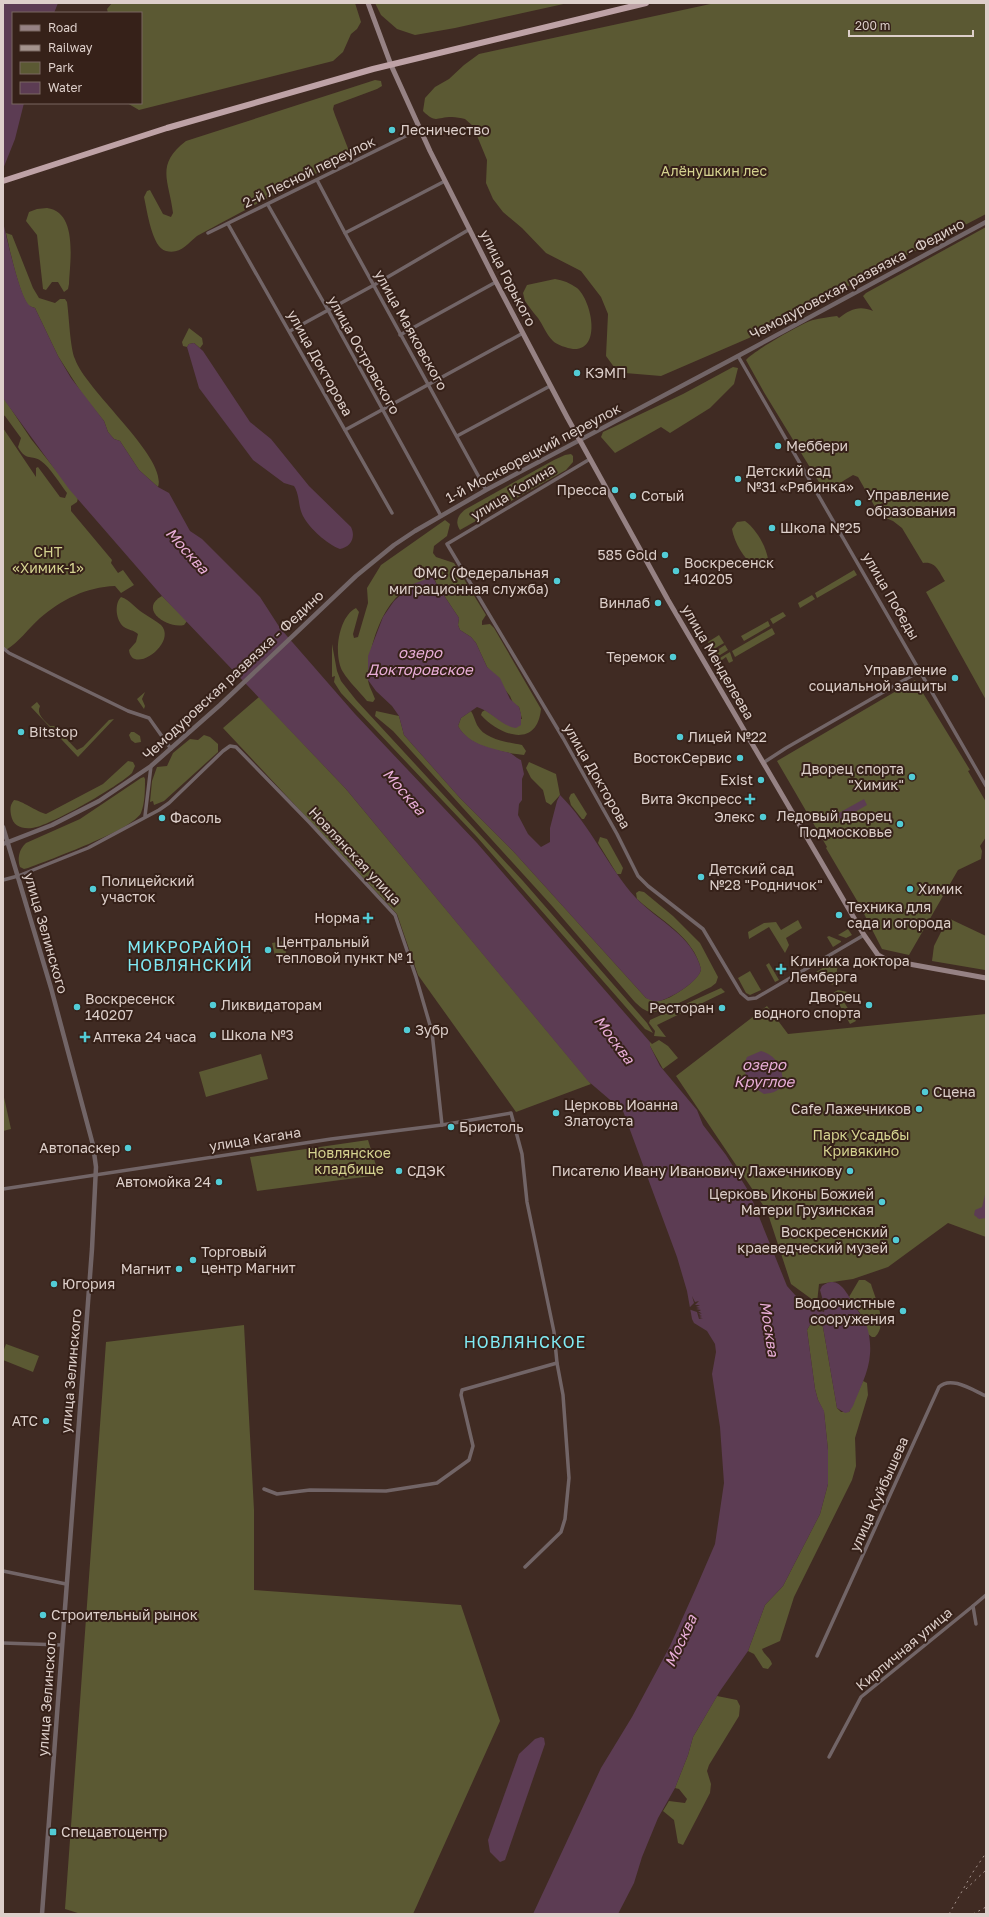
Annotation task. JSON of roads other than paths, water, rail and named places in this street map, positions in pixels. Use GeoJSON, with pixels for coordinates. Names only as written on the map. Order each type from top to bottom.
{"type":"FeatureCollection","features":[{"type":"Feature","properties":{"kind":"highway"},"geometry":{"type":"LineString","coordinates":[[3,181],[174,126],[391,64],[646,3]]}},
{"type":"Feature","properties":{"kind":"main road","name":"улица Горького"},"geometry":{"type":"LineString","coordinates":[[368,3],[391,64],[445,181],[579,440]]}},
{"type":"Feature","properties":{"kind":"main road","name":"улица Менделеева"},"geometry":{"type":"LineString","coordinates":[[579,440],[668,600],[864,935],[878,955],[886,960],[986,978]]}},
{"type":"Feature","properties":{"kind":"street","name":"2-й Лесной переулок"},"geometry":{"type":"LineString","coordinates":[[208,233],[268,205],[420,129]]}},
{"type":"Feature","properties":{"kind":"street","name":"улица Маяковского"},"geometry":{"type":"LineString","coordinates":[[317,180],[400,335],[486,490]]}},
{"type":"Feature","properties":{"kind":"street"},"geometry":{"type":"LineString","coordinates":[[345,233],[445,181]]}},
{"type":"Feature","properties":{"kind":"street","name":"улица Островского"},"geometry":{"type":"LineString","coordinates":[[268,205],[328,310],[441,516]]}},
{"type":"Feature","properties":{"kind":"street","name":"Чемодуровская развязка - Федино"},"geometry":{"type":"LineString","coordinates":[[738,356],[986,222]]}},
{"type":"Feature","properties":{"kind":"street","name":"улица Докторова"},"geometry":{"type":"LineString","coordinates":[[228,224],[392,513]]}},
{"type":"Feature","properties":{"kind":"street"},"geometry":{"type":"LineString","coordinates":[[290,331],[470,230]]}},
{"type":"Feature","properties":{"kind":"street"},"geometry":{"type":"LineString","coordinates":[[400,335],[496,282]]}},
{"type":"Feature","properties":{"kind":"street"},"geometry":{"type":"LineString","coordinates":[[345,430],[523,333]]}},
{"type":"Feature","properties":{"kind":"street","name":"1-й Москворецкий переулок"},"geometry":{"type":"LineString","coordinates":[[347,584],[394,545],[441,516],[486,490],[738,356]]}},
{"type":"Feature","properties":{"kind":"street","name":"улица Победы"},"geometry":{"type":"LineString","coordinates":[[738,356],[986,786]]}},
{"type":"Feature","properties":{"kind":"street"},"geometry":{"type":"LineString","coordinates":[[457,436],[550,386]]}},
{"type":"Feature","properties":{"kind":"street","name":"улица Колина"},"geometry":{"type":"LineString","coordinates":[[447,544],[590,459]]}},
{"type":"Feature","properties":{"kind":"street","name":"улица Докторова"},"geometry":{"type":"LineString","coordinates":[[447,544],[563,738],[617,834],[638,876],[648,886],[703,929],[741,993],[749,999],[756,998],[864,935]]}},
{"type":"Feature","properties":{"kind":"street","name":"Чемодуровская развязка - Федино"},"geometry":{"type":"LineString","coordinates":[[5,843],[52,825],[99,801],[151,766],[225,700],[347,584]]}},
{"type":"Feature","properties":{"kind":"street"},"geometry":{"type":"LineString","coordinates":[[3,648],[9,653],[128,711],[149,718],[171,749]]}},
{"type":"Feature","properties":{"kind":"street"},"geometry":{"type":"LineString","coordinates":[[763,763],[792,744],[920,671]]}},
{"type":"Feature","properties":{"kind":"street","name":"Новлянская улица"},"geometry":{"type":"LineString","coordinates":[[157,811],[169,803],[230,746],[236,747],[252,762],[395,916],[416,977],[432,1032],[442,1125]]}},
{"type":"Feature","properties":{"kind":"street"},"geometry":{"type":"LineString","coordinates":[[145,816],[151,766]]}},
{"type":"Feature","properties":{"kind":"street"},"geometry":{"type":"LineString","coordinates":[[146,809],[157,811]]}},
{"type":"Feature","properties":{"kind":"street"},"geometry":{"type":"LineString","coordinates":[[3,880],[18,876],[88,848],[121,831],[145,816],[157,811]]}},
{"type":"Feature","properties":{"kind":"street","name":"улица Зелинского"},"geometry":{"type":"LineString","coordinates":[[3,828],[5,843],[18,876],[85,1111],[93,1145],[95,1174],[92,1249],[42,1913]]}},
{"type":"Feature","properties":{"kind":"street","name":"улица Кагана"},"geometry":{"type":"LineString","coordinates":[[3,1189],[331,1139],[442,1125],[511,1113],[522,1154],[527,1202],[550,1308],[557,1363]]}},
{"type":"Feature","properties":{"kind":"street"},"geometry":{"type":"LineString","coordinates":[[264,1489],[277,1494],[310,1490],[386,1491],[437,1483],[469,1460],[472,1454],[473,1446],[460,1394],[462,1390],[557,1363],[563,1395],[569,1478],[565,1519],[561,1532],[525,1567]]}},
{"type":"Feature","properties":{"kind":"street","name":"улица Куйбышева"},"geometry":{"type":"LineString","coordinates":[[817,1656],[939,1387],[942,1384],[954,1382],[986,1396]]}},
{"type":"Feature","properties":{"kind":"street"},"geometry":{"type":"LineString","coordinates":[[3,1571],[66,1584]]}},
{"type":"Feature","properties":{"kind":"street","name":"Кирпичная улица"},"geometry":{"type":"LineString","coordinates":[[829,1757],[861,1697],[986,1595]]}},
{"type":"Feature","properties":{"kind":"street"},"geometry":{"type":"LineString","coordinates":[[973,1606],[976,1624]]}},
{"type":"Feature","properties":{"kind":"street"},"geometry":{"type":"LineString","coordinates":[[3,1643],[62,1645]]}},
{"type":"Feature","properties":{"kind":"water"},"geometry":{"type":"Polygon","coordinates":[[[3,3],[58,3],[54,12],[12,12],[12,104],[24,104],[15,139],[3,169],[3,3]]]}},
{"type":"Feature","properties":{"kind":"water","name":"Москва"},"geometry":{"type":"Polygon","coordinates":[[[3,222],[14,266],[25,299],[31,307],[35,308],[58,356],[71,378],[104,421],[108,432],[114,439],[120,441],[139,470],[158,487],[169,493],[190,531],[202,539],[260,597],[280,628],[355,714],[477,843],[650,1042],[650,1046],[660,1066],[697,1110],[703,1125],[726,1155],[749,1192],[787,1286],[796,1296],[804,1299],[811,1308],[824,1312],[825,1308],[820,1290],[822,1286],[828,1283],[837,1283],[847,1294],[867,1326],[870,1345],[868,1367],[853,1406],[849,1412],[845,1413],[837,1408],[823,1327],[816,1321],[812,1321],[807,1330],[815,1389],[818,1400],[824,1411],[828,1450],[828,1484],[820,1514],[783,1586],[765,1605],[748,1651],[720,1691],[693,1737],[688,1755],[675,1788],[658,1818],[642,1857],[634,1883],[618,1914],[533,1914],[601,1768],[632,1717],[670,1646],[715,1544],[724,1483],[720,1427],[712,1374],[716,1352],[715,1344],[707,1331],[694,1323],[692,1319],[687,1291],[677,1257],[623,1111],[588,1081],[346,789],[162,596],[69,489],[5,401],[3,397],[3,222]]]}},
{"type":"Feature","properties":{"kind":"water"},"geometry":{"type":"Polygon","coordinates":[[[194,343],[203,351],[250,422],[271,439],[309,486],[351,527],[353,538],[350,544],[340,549],[319,536],[303,516],[294,486],[284,483],[253,460],[199,388],[187,347],[189,344],[194,343]]]}},
{"type":"Feature","properties":{"kind":"water","name":"озеро Докторовское"},"geometry":{"type":"Polygon","coordinates":[[[427,575],[432,575],[459,618],[458,625],[460,630],[471,637],[476,643],[487,667],[500,678],[510,699],[519,707],[521,714],[521,725],[516,728],[501,722],[477,707],[461,718],[458,726],[468,738],[474,742],[510,753],[521,760],[524,774],[522,779],[522,800],[519,804],[518,815],[528,834],[541,847],[550,842],[550,828],[560,795],[571,807],[616,873],[636,898],[683,938],[691,947],[697,957],[701,969],[696,979],[684,989],[664,1000],[654,1001],[646,998],[513,851],[460,798],[404,735],[399,716],[392,706],[376,691],[368,680],[368,656],[383,617],[394,601],[413,584],[424,580],[427,575]]]}},
{"type":"Feature","properties":{"kind":"water"},"geometry":{"type":"Polygon","coordinates":[[[864,799],[867,805],[841,820],[837,814],[864,799]]]}},
{"type":"Feature","properties":{"kind":"water","name":"озеро Круглое"},"geometry":{"type":"Polygon","coordinates":[[[761,1051],[770,1055],[775,1060],[779,1065],[782,1077],[782,1085],[779,1089],[764,1094],[750,1085],[743,1067],[747,1057],[761,1051]]]}},
{"type":"Feature","properties":{"kind":"water"},"geometry":{"type":"Polygon","coordinates":[[[986,1191],[986,1218],[979,1219],[974,1215],[975,1210],[982,1207],[986,1191]]]}},
{"type":"Feature","properties":{"kind":"water"},"geometry":{"type":"Polygon","coordinates":[[[541,1737],[544,1738],[545,1744],[505,1860],[500,1862],[490,1852],[488,1840],[519,1754],[535,1739],[541,1737]]]}},
{"type":"Feature","properties":{"kind":"railway"},"geometry":{"type":"LineString","coordinates":[[949,1914],[973,1872],[986,1853]]}},
{"type":"Feature","properties":{"kind":"railway"},"geometry":{"type":"LineString","coordinates":[[966,1889],[986,1870]]}},
{"type":"Feature","properties":{"kind":"railway"},"geometry":{"type":"LineString","coordinates":[[973,1914],[986,1907]]}},
{"type":"Feature","properties":{"kind":"place","name":"Лесничество"},"geometry":{"type":"Point","coordinates":[392,130]}},
{"type":"Feature","properties":{"kind":"place","name":"КЭМП"},"geometry":{"type":"Point","coordinates":[577,373]}},
{"type":"Feature","properties":{"kind":"place","name":"Меббери"},"geometry":{"type":"Point","coordinates":[778,446]}},
{"type":"Feature","properties":{"kind":"place","name":"Детский сад №31 «Рябинка»"},"geometry":{"type":"Point","coordinates":[738,479]}},
{"type":"Feature","properties":{"kind":"place","name":"Пресса"},"geometry":{"type":"Point","coordinates":[615,490]}},
{"type":"Feature","properties":{"kind":"place","name":"Сотый"},"geometry":{"type":"Point","coordinates":[633,496]}},
{"type":"Feature","properties":{"kind":"place","name":"Управление образования"},"geometry":{"type":"Point","coordinates":[858,503]}},
{"type":"Feature","properties":{"kind":"place","name":"Школа №25"},"geometry":{"type":"Point","coordinates":[772,528]}},
{"type":"Feature","properties":{"kind":"place","name":"585 Gold"},"geometry":{"type":"Point","coordinates":[665,555]}},
{"type":"Feature","properties":{"kind":"place","name":"Воскресенск 140205"},"geometry":{"type":"Point","coordinates":[676,571]}},
{"type":"Feature","properties":{"kind":"place","name":"ФМС (Федеральная миграционная служба)"},"geometry":{"type":"Point","coordinates":[557,581]}},
{"type":"Feature","properties":{"kind":"place","name":"Винлаб"},"geometry":{"type":"Point","coordinates":[658,603]}},
{"type":"Feature","properties":{"kind":"place","name":"Теремок"},"geometry":{"type":"Point","coordinates":[673,657]}},
{"type":"Feature","properties":{"kind":"place","name":"Управление социальной защиты"},"geometry":{"type":"Point","coordinates":[955,678]}},
{"type":"Feature","properties":{"kind":"place","name":"Bitstop"},"geometry":{"type":"Point","coordinates":[21,732]}},
{"type":"Feature","properties":{"kind":"place","name":"Лицей №22"},"geometry":{"type":"Point","coordinates":[680,737]}},
{"type":"Feature","properties":{"kind":"place","name":"ВостокСервис"},"geometry":{"type":"Point","coordinates":[740,758]}},
{"type":"Feature","properties":{"kind":"place","name":"Дворец спорта \"Химик\""},"geometry":{"type":"Point","coordinates":[912,777]}},
{"type":"Feature","properties":{"kind":"place","name":"Exist"},"geometry":{"type":"Point","coordinates":[761,780]}},
{"type":"Feature","properties":{"kind":"place","name":"Вита Экспресс"},"geometry":{"type":"Point","coordinates":[750,799]}},
{"type":"Feature","properties":{"kind":"place","name":"Элекс"},"geometry":{"type":"Point","coordinates":[763,817]}},
{"type":"Feature","properties":{"kind":"place","name":"Фасоль"},"geometry":{"type":"Point","coordinates":[162,818]}},
{"type":"Feature","properties":{"kind":"place","name":"Ледовый дворец Подмосковье"},"geometry":{"type":"Point","coordinates":[900,824]}},
{"type":"Feature","properties":{"kind":"place","name":"Детский сад №28 \"Родничок\""},"geometry":{"type":"Point","coordinates":[701,877]}},
{"type":"Feature","properties":{"kind":"place","name":"Полицейский участок"},"geometry":{"type":"Point","coordinates":[93,889]}},
{"type":"Feature","properties":{"kind":"place","name":"Химик"},"geometry":{"type":"Point","coordinates":[910,889]}},
{"type":"Feature","properties":{"kind":"place","name":"Техника для сада и огорода"},"geometry":{"type":"Point","coordinates":[839,915]}},
{"type":"Feature","properties":{"kind":"place","name":"Норма"},"geometry":{"type":"Point","coordinates":[368,918]}},
{"type":"Feature","properties":{"kind":"place","name":"Центральный тепловой пункт № 1"},"geometry":{"type":"Point","coordinates":[268,950]}},
{"type":"Feature","properties":{"kind":"place","name":"Клиника доктора Лемберга"},"geometry":{"type":"Point","coordinates":[781,969]}},
{"type":"Feature","properties":{"kind":"place","name":"Ликвидаторам"},"geometry":{"type":"Point","coordinates":[213,1005]}},
{"type":"Feature","properties":{"kind":"place","name":"Дворец водного спорта"},"geometry":{"type":"Point","coordinates":[869,1005]}},
{"type":"Feature","properties":{"kind":"place","name":"Воскресенск 140207"},"geometry":{"type":"Point","coordinates":[77,1007]}},
{"type":"Feature","properties":{"kind":"place","name":"Ресторан"},"geometry":{"type":"Point","coordinates":[722,1008]}},
{"type":"Feature","properties":{"kind":"place","name":"Зубр"},"geometry":{"type":"Point","coordinates":[407,1030]}},
{"type":"Feature","properties":{"kind":"place","name":"Школа №3"},"geometry":{"type":"Point","coordinates":[213,1035]}},
{"type":"Feature","properties":{"kind":"place","name":"Аптека 24 часа"},"geometry":{"type":"Point","coordinates":[85,1037]}},
{"type":"Feature","properties":{"kind":"place","name":"Сцена"},"geometry":{"type":"Point","coordinates":[925,1092]}},
{"type":"Feature","properties":{"kind":"place","name":"Cafe Лажечников"},"geometry":{"type":"Point","coordinates":[919,1109]}},
{"type":"Feature","properties":{"kind":"place","name":"Церковь Иоанна Златоуста"},"geometry":{"type":"Point","coordinates":[556,1113]}},
{"type":"Feature","properties":{"kind":"place","name":"Бристоль"},"geometry":{"type":"Point","coordinates":[451,1127]}},
{"type":"Feature","properties":{"kind":"place","name":"Автопаскер"},"geometry":{"type":"Point","coordinates":[128,1148]}},
{"type":"Feature","properties":{"kind":"place","name":"СДЭК"},"geometry":{"type":"Point","coordinates":[399,1171]}},
{"type":"Feature","properties":{"kind":"place","name":"Писателю Ивану Ивановичу Лажечникову"},"geometry":{"type":"Point","coordinates":[850,1171]}},
{"type":"Feature","properties":{"kind":"place","name":"Автомойка 24"},"geometry":{"type":"Point","coordinates":[219,1182]}},
{"type":"Feature","properties":{"kind":"place","name":"Церковь Иконы Божией Матери Грузинская"},"geometry":{"type":"Point","coordinates":[882,1202]}},
{"type":"Feature","properties":{"kind":"place","name":"Воскресенский краеведческий музей"},"geometry":{"type":"Point","coordinates":[896,1240]}},
{"type":"Feature","properties":{"kind":"place","name":"Торговый центр Магнит"},"geometry":{"type":"Point","coordinates":[193,1260]}},
{"type":"Feature","properties":{"kind":"place","name":"Магнит"},"geometry":{"type":"Point","coordinates":[179,1269]}},
{"type":"Feature","properties":{"kind":"place","name":"Югория"},"geometry":{"type":"Point","coordinates":[54,1284]}},
{"type":"Feature","properties":{"kind":"place","name":"Водоочистные сооружения"},"geometry":{"type":"Point","coordinates":[903,1311]}},
{"type":"Feature","properties":{"kind":"place","name":"АТС"},"geometry":{"type":"Point","coordinates":[46,1421]}},
{"type":"Feature","properties":{"kind":"place","name":"Строительный рынок"},"geometry":{"type":"Point","coordinates":[43,1615]}},
{"type":"Feature","properties":{"kind":"place","name":"Спецавтоцентр"},"geometry":{"type":"Point","coordinates":[53,1832]}},
{"type":"Feature","properties":{"kind":"district","name":"МИКРОРАЙОН НОВЛЯНСКИЙ"},"geometry":{"type":"Point","coordinates":[190,956]}},
{"type":"Feature","properties":{"kind":"district","name":"НОВЛЯНСКОЕ"},"geometry":{"type":"Point","coordinates":[525,1342]}},
{"type":"Feature","properties":{"kind":"park label","name":"Алёнушкин лес"},"geometry":{"type":"Point","coordinates":[714,171]}},
{"type":"Feature","properties":{"kind":"park label","name":"СНТ «Химик-1»"},"geometry":{"type":"Point","coordinates":[48,560]}},
{"type":"Feature","properties":{"kind":"park label","name":"Парк Усадьбы Кривякино"},"geometry":{"type":"Point","coordinates":[861,1144]}},
{"type":"Feature","properties":{"kind":"park label","name":"Новлянское кладбище"},"geometry":{"type":"Point","coordinates":[349,1162]}}]}
